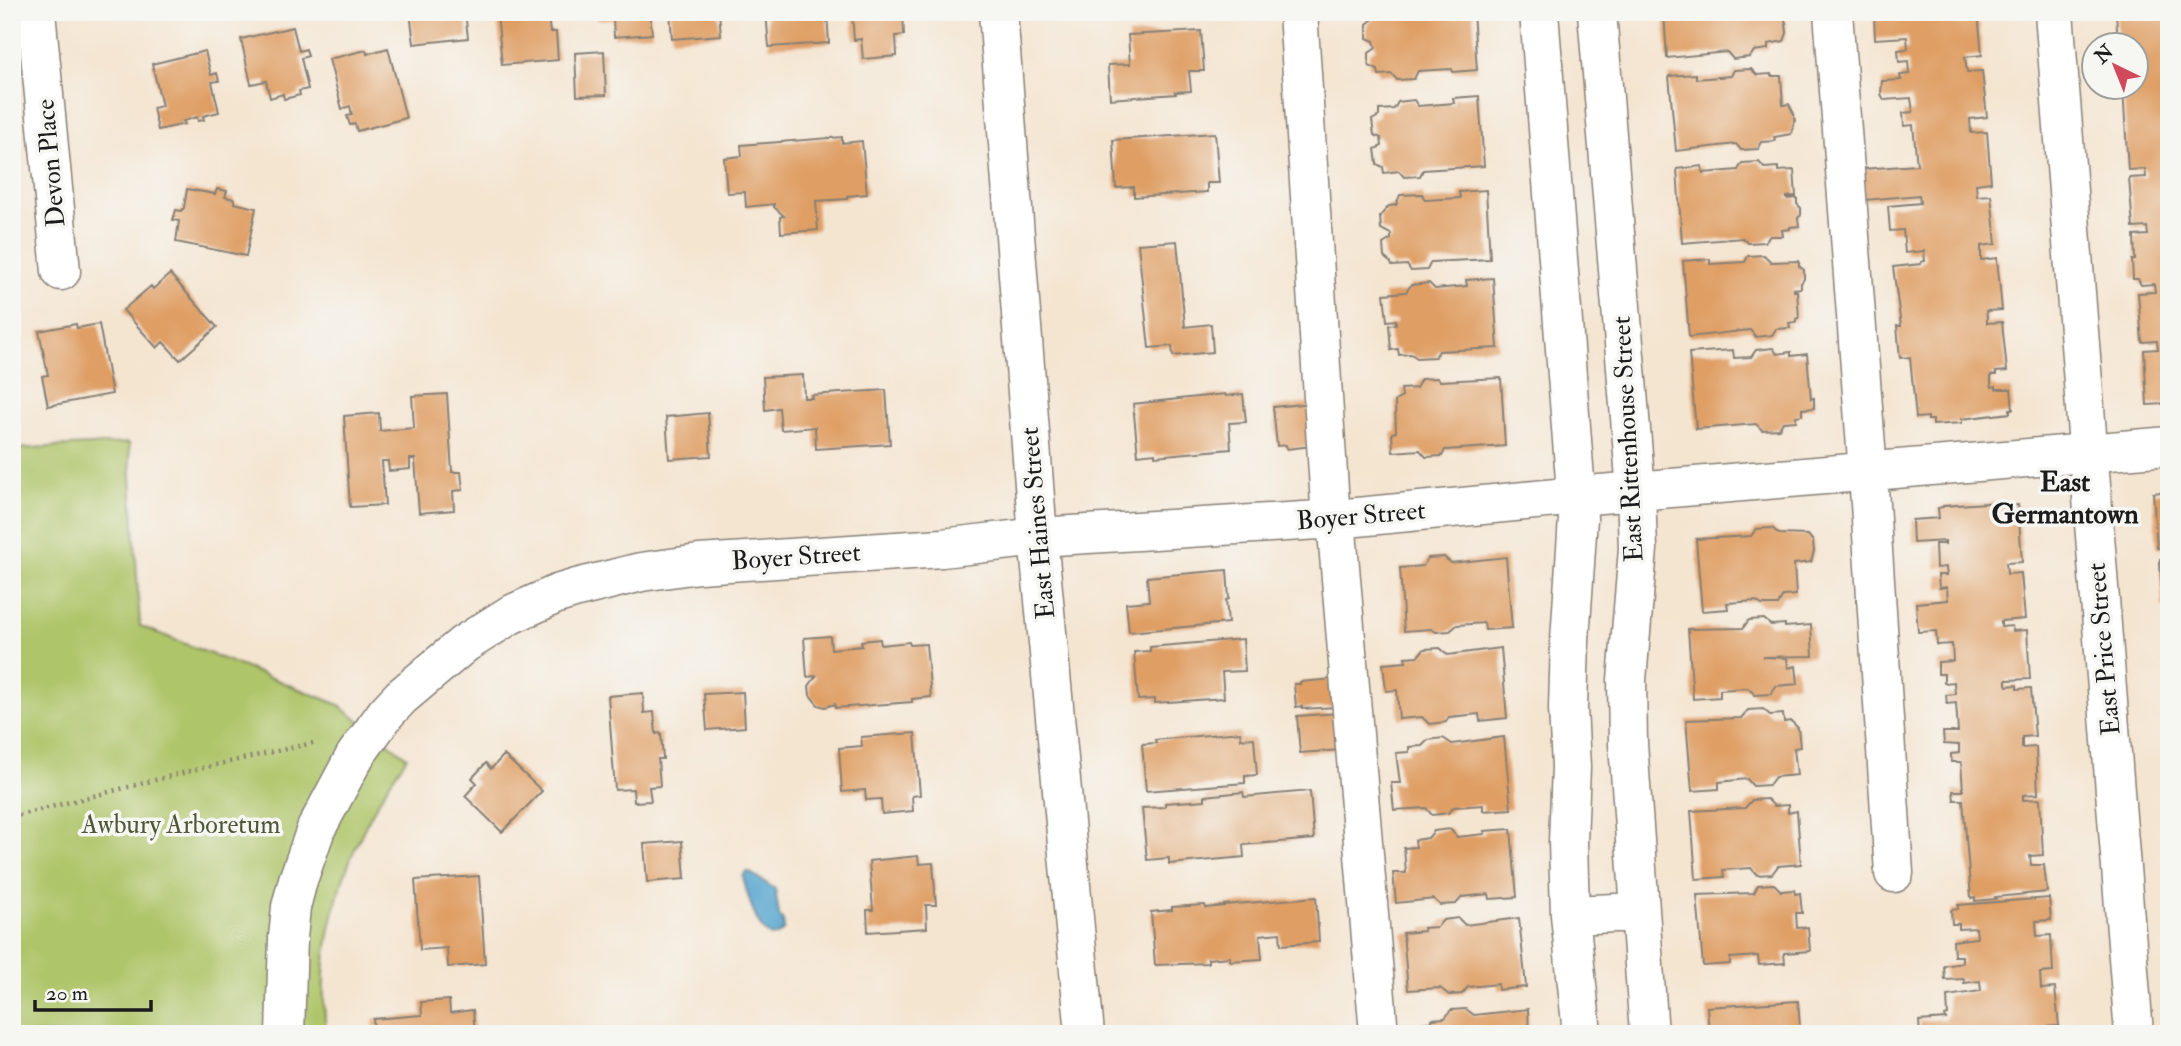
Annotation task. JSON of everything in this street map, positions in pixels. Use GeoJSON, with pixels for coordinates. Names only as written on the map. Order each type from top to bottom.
{"type":"FeatureCollection","features":[{"type":"Feature","properties":{"kind":"street","name":"Devon Place"},"geometry":{"type":"LineString","coordinates":[[37,12],[61,271]]}},
{"type":"Feature","properties":{"kind":"street","name":"East Haines Street"},"geometry":{"type":"LineString","coordinates":[[998,12],[1038,537],[1084,1034]]}},
{"type":"Feature","properties":{"kind":"street"},"geometry":{"type":"LineString","coordinates":[[1298,12],[1333,520],[1379,1034]]}},
{"type":"Feature","properties":{"kind":"street","name":"East Rittenhouse Street"},"geometry":{"type":"LineString","coordinates":[[1539,12],[1577,496],[1578,546],[1570,640],[1568,708],[1571,767],[1568,842],[1570,915],[1582,1034]]}},
{"type":"Feature","properties":{"kind":"street","name":"East Rittenhouse Street"},"geometry":{"type":"LineString","coordinates":[[1597,12],[1636,491],[1638,549],[1627,680],[1628,744],[1649,1034]]}},
{"type":"Feature","properties":{"kind":"street"},"geometry":{"type":"LineString","coordinates":[[1833,12],[1868,472],[1894,873]]}},
{"type":"Feature","properties":{"kind":"street","name":"East Price Street"},"geometry":{"type":"LineString","coordinates":[[2054,12],[2134,1034]]}},
{"type":"Feature","properties":{"kind":"street","name":"Boyer Street"},"geometry":{"type":"LineString","coordinates":[[285,1034],[288,938],[291,908],[298,880],[328,804],[369,735],[401,697],[464,644],[510,615],[556,594],[606,579],[699,564],[942,548],[1038,537],[1333,520],[1577,496],[2169,446]]}},
{"type":"Feature","properties":{"kind":"street"},"geometry":{"type":"LineString","coordinates":[[1570,915],[1639,912]]}},
{"type":"Feature","properties":{"kind":"path"},"geometry":{"type":"LineString","coordinates":[[12,817],[291,748],[369,735]]}},
{"type":"Feature","properties":{"kind":"green space","name":"Awbury Arboretum"},"geometry":{"type":"Polygon","coordinates":[[[129,443],[140,626],[337,704],[407,757],[365,826],[337,900],[325,963],[326,1034],[12,1034],[12,449],[129,443]]]}},
{"type":"Feature","properties":{"kind":"water"},"geometry":{"type":"Polygon","coordinates":[[[749,872],[775,889],[784,929],[776,936],[769,935],[756,918],[743,877],[749,872]]]}},
{"type":"Feature","properties":{"kind":"building"},"geometry":{"type":"Polygon","coordinates":[[[410,12],[465,12],[468,38],[414,44],[410,12]]]}},
{"type":"Feature","properties":{"kind":"building"},"geometry":{"type":"Polygon","coordinates":[[[497,12],[552,12],[553,17],[548,17],[550,32],[556,32],[558,60],[502,65],[497,12]]]}},
{"type":"Feature","properties":{"kind":"building"},"geometry":{"type":"Polygon","coordinates":[[[597,12],[650,12],[652,34],[614,37],[613,19],[597,20],[597,12]]]}},
{"type":"Feature","properties":{"kind":"building"},"geometry":{"type":"Polygon","coordinates":[[[670,12],[719,12],[721,35],[672,39],[670,12]]]}},
{"type":"Feature","properties":{"kind":"building"},"geometry":{"type":"Polygon","coordinates":[[[766,12],[827,12],[829,43],[769,47],[766,12]]]}},
{"type":"Feature","properties":{"kind":"building"},"geometry":{"type":"Polygon","coordinates":[[[852,12],[903,12],[904,35],[896,36],[897,56],[863,59],[861,39],[854,40],[852,12]]]}},
{"type":"Feature","properties":{"kind":"building"},"geometry":{"type":"Polygon","coordinates":[[[1473,12],[1477,70],[1418,71],[1414,79],[1397,80],[1392,74],[1379,75],[1378,70],[1369,66],[1369,53],[1376,48],[1374,41],[1367,38],[1367,24],[1373,19],[1373,14],[1473,12]]]}},
{"type":"Feature","properties":{"kind":"building"},"geometry":{"type":"Polygon","coordinates":[[[1664,12],[1782,12],[1787,33],[1784,41],[1768,44],[1768,49],[1754,51],[1750,57],[1733,59],[1727,52],[1667,58],[1664,12]]]}},
{"type":"Feature","properties":{"kind":"building"},"geometry":{"type":"Polygon","coordinates":[[[1978,12],[1982,55],[1965,57],[1967,72],[1982,71],[1987,117],[1970,119],[1971,133],[1987,132],[1991,182],[1976,184],[1977,196],[1991,195],[1996,244],[1981,246],[1981,260],[1997,258],[2002,310],[1986,311],[1987,323],[2002,322],[2007,371],[1991,375],[1991,383],[1996,389],[2011,389],[2013,409],[2010,409],[2010,413],[1962,419],[1962,423],[1933,425],[1933,420],[1928,420],[1928,417],[1916,418],[1910,357],[1900,358],[1897,326],[1901,326],[1893,267],[1921,264],[1925,261],[1924,251],[1905,253],[1903,230],[1890,231],[1888,206],[1920,203],[1919,195],[1865,200],[1862,169],[1917,165],[1913,125],[1904,126],[1903,113],[1913,112],[1911,98],[1884,100],[1881,94],[1882,81],[1901,80],[1900,75],[1909,74],[1908,61],[1899,62],[1898,50],[1908,49],[1907,37],[1875,39],[1874,14],[1978,12]]]}},
{"type":"Feature","properties":{"kind":"building"},"geometry":{"type":"Polygon","coordinates":[[[2116,12],[2169,12],[2169,407],[2164,404],[2147,405],[2144,350],[2158,349],[2157,341],[2142,342],[2138,293],[2155,292],[2154,284],[2141,285],[2138,279],[2133,279],[2134,236],[2148,235],[2147,227],[2133,228],[2129,178],[2146,177],[2145,169],[2128,170],[2124,102],[2150,102],[2150,32],[2117,32],[2116,12]]]}},
{"type":"Feature","properties":{"kind":"building"},"geometry":{"type":"Polygon","coordinates":[[[293,27],[299,51],[306,49],[308,56],[301,58],[308,89],[299,91],[300,95],[284,99],[283,94],[270,98],[266,81],[251,84],[241,39],[293,27]]]}},
{"type":"Feature","properties":{"kind":"building"},"geometry":{"type":"Polygon","coordinates":[[[1201,31],[1204,71],[1189,71],[1191,91],[1110,99],[1108,65],[1130,64],[1128,35],[1201,31]]]}},
{"type":"Feature","properties":{"kind":"building"},"geometry":{"type":"Polygon","coordinates":[[[388,48],[406,118],[357,131],[355,124],[350,125],[347,116],[352,115],[350,106],[342,109],[329,59],[388,48]]]}},
{"type":"Feature","properties":{"kind":"building"},"geometry":{"type":"Polygon","coordinates":[[[205,51],[211,75],[217,73],[219,81],[212,82],[219,112],[203,116],[204,120],[198,121],[197,117],[183,121],[185,124],[158,130],[153,108],[162,106],[152,64],[205,51]]]}},
{"type":"Feature","properties":{"kind":"building"},"geometry":{"type":"Polygon","coordinates":[[[604,51],[606,95],[577,96],[575,53],[604,51]]]}},
{"type":"Feature","properties":{"kind":"building"},"geometry":{"type":"Polygon","coordinates":[[[1751,69],[1757,75],[1781,76],[1783,105],[1789,104],[1794,114],[1791,134],[1774,137],[1775,141],[1762,142],[1758,149],[1741,150],[1736,144],[1676,151],[1669,76],[1696,74],[1696,79],[1731,76],[1734,70],[1751,69]]]}},
{"type":"Feature","properties":{"kind":"building"},"geometry":{"type":"Polygon","coordinates":[[[1479,96],[1484,166],[1423,170],[1420,176],[1404,177],[1399,171],[1384,173],[1383,167],[1377,164],[1375,149],[1382,146],[1381,138],[1374,135],[1372,120],[1379,116],[1379,110],[1394,109],[1398,102],[1414,100],[1418,106],[1454,103],[1453,98],[1479,96]]]}},
{"type":"Feature","properties":{"kind":"building"},"geometry":{"type":"Polygon","coordinates":[[[1215,133],[1219,183],[1207,183],[1207,192],[1134,197],[1134,187],[1116,188],[1113,140],[1215,133]]]}},
{"type":"Feature","properties":{"kind":"building"},"geometry":{"type":"Polygon","coordinates":[[[842,137],[842,143],[862,141],[867,194],[847,196],[847,199],[816,201],[818,230],[781,233],[780,217],[784,216],[774,204],[746,207],[745,192],[727,193],[724,158],[742,156],[741,145],[842,137]]]}},
{"type":"Feature","properties":{"kind":"building"},"geometry":{"type":"Polygon","coordinates":[[[1759,162],[1764,168],[1794,170],[1796,196],[1787,199],[1797,198],[1797,204],[1801,208],[1799,226],[1782,230],[1783,236],[1770,236],[1765,242],[1748,243],[1743,238],[1682,243],[1677,169],[1702,166],[1703,173],[1738,170],[1742,163],[1759,162]]]}},
{"type":"Feature","properties":{"kind":"building"},"geometry":{"type":"Polygon","coordinates":[[[187,189],[215,194],[217,189],[227,191],[225,197],[234,199],[234,203],[256,208],[246,256],[176,242],[179,221],[173,220],[176,210],[181,211],[184,208],[187,189]]]}},
{"type":"Feature","properties":{"kind":"building"},"geometry":{"type":"Polygon","coordinates":[[[1486,190],[1490,259],[1431,262],[1427,270],[1411,271],[1407,265],[1392,266],[1384,257],[1383,244],[1391,239],[1391,234],[1381,229],[1380,216],[1389,206],[1396,205],[1400,195],[1422,194],[1425,200],[1460,198],[1459,192],[1486,190]]]}},
{"type":"Feature","properties":{"kind":"building"},"geometry":{"type":"Polygon","coordinates":[[[1177,241],[1185,327],[1211,324],[1213,352],[1173,356],[1172,346],[1149,348],[1138,244],[1177,241]]]}},
{"type":"Feature","properties":{"kind":"building"},"geometry":{"type":"Polygon","coordinates":[[[1764,255],[1771,262],[1799,261],[1799,266],[1804,270],[1801,288],[1794,289],[1797,291],[1799,318],[1796,322],[1789,323],[1790,328],[1776,329],[1772,335],[1756,337],[1750,330],[1689,337],[1683,261],[1710,259],[1710,264],[1745,262],[1748,256],[1764,255]]]}},
{"type":"Feature","properties":{"kind":"building"},"geometry":{"type":"Polygon","coordinates":[[[170,274],[217,327],[180,360],[163,342],[157,348],[123,310],[170,274]]]}},
{"type":"Feature","properties":{"kind":"building"},"geometry":{"type":"Polygon","coordinates":[[[1493,278],[1498,348],[1439,351],[1435,357],[1417,358],[1411,354],[1399,355],[1398,349],[1391,350],[1389,325],[1396,324],[1396,320],[1387,321],[1384,294],[1406,292],[1411,285],[1429,283],[1435,289],[1467,286],[1466,280],[1493,278]]]}},
{"type":"Feature","properties":{"kind":"building"},"geometry":{"type":"Polygon","coordinates":[[[76,324],[77,328],[99,324],[112,394],[48,406],[42,376],[48,375],[39,331],[76,324]]]}},
{"type":"Feature","properties":{"kind":"building"},"geometry":{"type":"Polygon","coordinates":[[[1773,348],[1777,354],[1807,354],[1814,408],[1802,409],[1802,415],[1796,416],[1796,421],[1783,422],[1779,429],[1762,430],[1756,424],[1696,429],[1689,353],[1733,350],[1734,358],[1751,357],[1756,350],[1773,348]]]}},
{"type":"Feature","properties":{"kind":"building"},"geometry":{"type":"Polygon","coordinates":[[[803,375],[804,398],[812,398],[811,395],[886,390],[890,444],[816,449],[815,427],[781,430],[779,408],[765,410],[763,377],[803,375]]]}},
{"type":"Feature","properties":{"kind":"building"},"geometry":{"type":"Polygon","coordinates":[[[1437,378],[1440,381],[1501,378],[1505,446],[1445,450],[1442,456],[1426,457],[1420,450],[1393,452],[1392,433],[1396,432],[1395,401],[1402,397],[1401,389],[1416,388],[1421,379],[1437,378]]]}},
{"type":"Feature","properties":{"kind":"building"},"geometry":{"type":"Polygon","coordinates":[[[447,394],[452,472],[461,472],[463,490],[453,491],[454,510],[419,513],[415,459],[410,459],[410,469],[389,471],[388,461],[382,461],[385,505],[350,507],[344,416],[379,413],[380,431],[414,428],[412,396],[447,394]]]}},
{"type":"Feature","properties":{"kind":"building"},"geometry":{"type":"Polygon","coordinates":[[[1243,394],[1246,422],[1229,423],[1231,449],[1138,455],[1133,404],[1243,394]]]}},
{"type":"Feature","properties":{"kind":"building"},"geometry":{"type":"Polygon","coordinates":[[[1312,403],[1312,446],[1287,449],[1286,445],[1277,446],[1273,407],[1312,403]]]}},
{"type":"Feature","properties":{"kind":"building"},"geometry":{"type":"Polygon","coordinates":[[[708,413],[711,456],[669,459],[666,417],[708,413]]]}},
{"type":"Feature","properties":{"kind":"building"},"geometry":{"type":"Polygon","coordinates":[[[2169,491],[2169,547],[2157,548],[2153,493],[2169,491]]]}},
{"type":"Feature","properties":{"kind":"building"},"geometry":{"type":"Polygon","coordinates":[[[2001,502],[2002,506],[2018,505],[2022,562],[2006,563],[2007,574],[2021,573],[2025,619],[2001,621],[2001,627],[2012,626],[2013,631],[2027,630],[2030,679],[2006,680],[2006,684],[2017,685],[2017,689],[2031,688],[2035,736],[2022,737],[2022,748],[2036,747],[2038,794],[2023,795],[2023,800],[2040,799],[2043,855],[2030,856],[2031,865],[2044,865],[2047,892],[1975,901],[1975,897],[1971,898],[1963,800],[1954,800],[1953,791],[1963,791],[1961,762],[1951,762],[1951,754],[1959,753],[1959,745],[1944,744],[1943,732],[1958,732],[1956,703],[1947,704],[1946,695],[1955,694],[1954,682],[1944,683],[1944,674],[1938,674],[1938,662],[1953,661],[1952,644],[1937,645],[1936,631],[1918,632],[1916,603],[1948,600],[1947,587],[1939,588],[1938,575],[1947,575],[1946,567],[1936,568],[1935,544],[1945,544],[1945,541],[1913,543],[1912,520],[1939,518],[1938,508],[1943,506],[2001,502]]]}},
{"type":"Feature","properties":{"kind":"building"},"geometry":{"type":"Polygon","coordinates":[[[1772,528],[1779,534],[1808,535],[1813,541],[1811,562],[1794,564],[1796,595],[1783,596],[1778,605],[1762,605],[1756,601],[1727,603],[1728,609],[1702,611],[1696,539],[1751,536],[1756,529],[1772,528]]]}},
{"type":"Feature","properties":{"kind":"building"},"geometry":{"type":"Polygon","coordinates":[[[1444,557],[1451,563],[1506,557],[1512,628],[1485,630],[1484,623],[1457,625],[1450,631],[1404,631],[1400,568],[1423,566],[1428,558],[1444,557]]]}},
{"type":"Feature","properties":{"kind":"building"},"geometry":{"type":"Polygon","coordinates":[[[2169,558],[2169,607],[2162,607],[2160,559],[2169,558]]]}},
{"type":"Feature","properties":{"kind":"building"},"geometry":{"type":"Polygon","coordinates":[[[1227,570],[1228,623],[1129,632],[1126,603],[1149,601],[1147,577],[1227,570]]]}},
{"type":"Feature","properties":{"kind":"building"},"geometry":{"type":"Polygon","coordinates":[[[2169,617],[2169,662],[2167,662],[2164,618],[2169,617]]]}},
{"type":"Feature","properties":{"kind":"building"},"geometry":{"type":"Polygon","coordinates":[[[1764,619],[1771,625],[1785,624],[1785,627],[1811,625],[1813,656],[1763,657],[1787,658],[1788,668],[1796,666],[1798,684],[1776,686],[1771,694],[1755,695],[1748,688],[1720,690],[1720,697],[1693,699],[1688,629],[1743,628],[1749,620],[1764,619]]]}},
{"type":"Feature","properties":{"kind":"building"},"geometry":{"type":"Polygon","coordinates":[[[830,636],[831,649],[862,646],[861,641],[880,639],[881,645],[909,642],[910,645],[926,644],[931,697],[912,699],[912,702],[835,708],[835,704],[825,707],[818,705],[810,695],[809,686],[816,676],[807,677],[804,638],[830,636]]]}},
{"type":"Feature","properties":{"kind":"building"},"geometry":{"type":"Polygon","coordinates":[[[1243,639],[1245,671],[1222,672],[1224,698],[1155,703],[1155,699],[1138,700],[1134,652],[1150,651],[1150,647],[1243,639]]]}},
{"type":"Feature","properties":{"kind":"building"},"geometry":{"type":"Polygon","coordinates":[[[1440,648],[1448,655],[1501,648],[1507,718],[1480,721],[1479,714],[1449,717],[1446,722],[1429,724],[1422,717],[1399,719],[1397,690],[1386,691],[1383,664],[1406,662],[1405,657],[1418,656],[1424,649],[1440,648]]]}},
{"type":"Feature","properties":{"kind":"building"},"geometry":{"type":"Polygon","coordinates":[[[1335,679],[1337,707],[1296,707],[1294,684],[1335,679]]]}},
{"type":"Feature","properties":{"kind":"building"},"geometry":{"type":"Polygon","coordinates":[[[743,692],[745,727],[707,730],[704,694],[743,692]]]}},
{"type":"Feature","properties":{"kind":"building"},"geometry":{"type":"Polygon","coordinates":[[[643,693],[644,713],[654,712],[656,734],[661,733],[663,759],[658,759],[660,786],[649,787],[651,801],[634,802],[633,789],[615,790],[608,696],[643,693]]]}},
{"type":"Feature","properties":{"kind":"building"},"geometry":{"type":"Polygon","coordinates":[[[1763,709],[1770,715],[1783,714],[1784,722],[1791,721],[1798,728],[1800,747],[1794,748],[1797,775],[1775,777],[1769,785],[1753,786],[1747,779],[1719,782],[1719,789],[1692,791],[1686,720],[1741,718],[1748,710],[1763,709]]]}},
{"type":"Feature","properties":{"kind":"building"},"geometry":{"type":"Polygon","coordinates":[[[1339,713],[1341,750],[1300,753],[1297,716],[1339,713]]]}},
{"type":"Feature","properties":{"kind":"building"},"geometry":{"type":"Polygon","coordinates":[[[1240,732],[1241,739],[1254,738],[1257,775],[1245,776],[1245,783],[1146,791],[1142,744],[1156,743],[1155,740],[1240,732]]]}},
{"type":"Feature","properties":{"kind":"building"},"geometry":{"type":"Polygon","coordinates":[[[915,733],[920,795],[912,796],[913,811],[882,814],[881,799],[866,800],[865,790],[842,792],[839,748],[862,746],[861,737],[915,733]]]}},
{"type":"Feature","properties":{"kind":"building"},"geometry":{"type":"Polygon","coordinates":[[[1504,737],[1511,809],[1483,811],[1483,805],[1454,807],[1448,813],[1432,815],[1426,808],[1394,810],[1391,783],[1400,783],[1396,753],[1409,752],[1409,747],[1422,746],[1428,740],[1443,738],[1452,744],[1504,737]]]}},
{"type":"Feature","properties":{"kind":"building"},"geometry":{"type":"Polygon","coordinates":[[[504,755],[542,791],[502,832],[465,796],[477,783],[472,778],[486,763],[491,769],[504,755]]]}},
{"type":"Feature","properties":{"kind":"building"},"geometry":{"type":"Polygon","coordinates":[[[1310,791],[1314,839],[1243,845],[1244,857],[1169,864],[1169,858],[1147,860],[1142,808],[1165,807],[1165,803],[1205,800],[1205,796],[1243,792],[1244,797],[1310,791]]]}},
{"type":"Feature","properties":{"kind":"building"},"geometry":{"type":"Polygon","coordinates":[[[1767,799],[1774,806],[1788,805],[1788,813],[1797,811],[1801,864],[1778,866],[1772,874],[1757,875],[1751,868],[1723,870],[1724,877],[1696,879],[1691,811],[1745,808],[1752,800],[1767,799]]]}},
{"type":"Feature","properties":{"kind":"building"},"geometry":{"type":"Polygon","coordinates":[[[1450,829],[1457,837],[1511,829],[1517,897],[1490,899],[1489,894],[1462,897],[1456,904],[1440,905],[1434,899],[1396,903],[1393,873],[1406,873],[1404,848],[1416,847],[1415,840],[1428,838],[1434,831],[1450,829]]]}},
{"type":"Feature","properties":{"kind":"building"},"geometry":{"type":"Polygon","coordinates":[[[682,841],[685,879],[647,882],[644,844],[682,841]]]}},
{"type":"Feature","properties":{"kind":"building"},"geometry":{"type":"Polygon","coordinates":[[[918,856],[919,864],[933,863],[936,905],[926,905],[927,928],[868,932],[867,910],[873,910],[869,861],[918,856]]]}},
{"type":"Feature","properties":{"kind":"building"},"geometry":{"type":"Polygon","coordinates":[[[479,876],[485,964],[448,967],[447,948],[420,950],[415,880],[479,876]]]}},
{"type":"Feature","properties":{"kind":"building"},"geometry":{"type":"Polygon","coordinates":[[[1774,884],[1781,891],[1794,890],[1795,894],[1800,893],[1802,913],[1796,913],[1797,928],[1808,927],[1810,951],[1784,953],[1785,963],[1759,965],[1758,956],[1730,958],[1730,964],[1703,966],[1697,895],[1754,893],[1758,885],[1774,884]]]}},
{"type":"Feature","properties":{"kind":"building"},"geometry":{"type":"Polygon","coordinates":[[[1316,897],[1319,942],[1281,945],[1280,933],[1260,935],[1262,959],[1230,961],[1230,957],[1208,959],[1208,963],[1155,965],[1151,912],[1172,910],[1172,907],[1205,905],[1206,908],[1316,897]]]}},
{"type":"Feature","properties":{"kind":"building"},"geometry":{"type":"Polygon","coordinates":[[[2049,898],[2051,920],[2036,921],[2037,936],[2051,935],[2053,972],[2040,973],[2041,989],[2055,988],[2059,1026],[2045,1027],[2046,1034],[1920,1034],[1919,1021],[1946,1019],[1947,996],[1981,991],[1980,981],[1964,983],[1964,979],[1945,980],[1944,966],[1962,963],[1962,956],[1954,956],[1953,941],[1977,938],[1976,928],[1959,929],[1959,924],[1952,924],[1951,910],[1958,909],[1958,905],[2049,898]]]}},
{"type":"Feature","properties":{"kind":"building"},"geometry":{"type":"Polygon","coordinates":[[[1458,918],[1465,925],[1519,918],[1526,987],[1498,990],[1498,984],[1468,987],[1462,994],[1449,995],[1440,988],[1408,990],[1403,933],[1424,931],[1423,928],[1437,927],[1443,920],[1458,918]]]}},
{"type":"Feature","properties":{"kind":"building"},"geometry":{"type":"Polygon","coordinates":[[[449,1000],[450,1013],[473,1010],[475,1034],[374,1034],[373,1019],[422,1015],[421,1002],[449,1000]]]}},
{"type":"Feature","properties":{"kind":"building"},"geometry":{"type":"Polygon","coordinates":[[[1798,1001],[1800,1028],[1796,1027],[1796,1034],[1709,1034],[1707,1007],[1798,1001]]]}},
{"type":"Feature","properties":{"kind":"building"},"geometry":{"type":"Polygon","coordinates":[[[1466,1009],[1474,1015],[1528,1009],[1529,1034],[1414,1034],[1413,1024],[1432,1022],[1432,1019],[1445,1018],[1451,1010],[1466,1009]]]}},
{"type":"Feature","properties":{"kind":"district","name":"East Germantown"},"geometry":{"type":"Point","coordinates":[2065,498]}}]}
